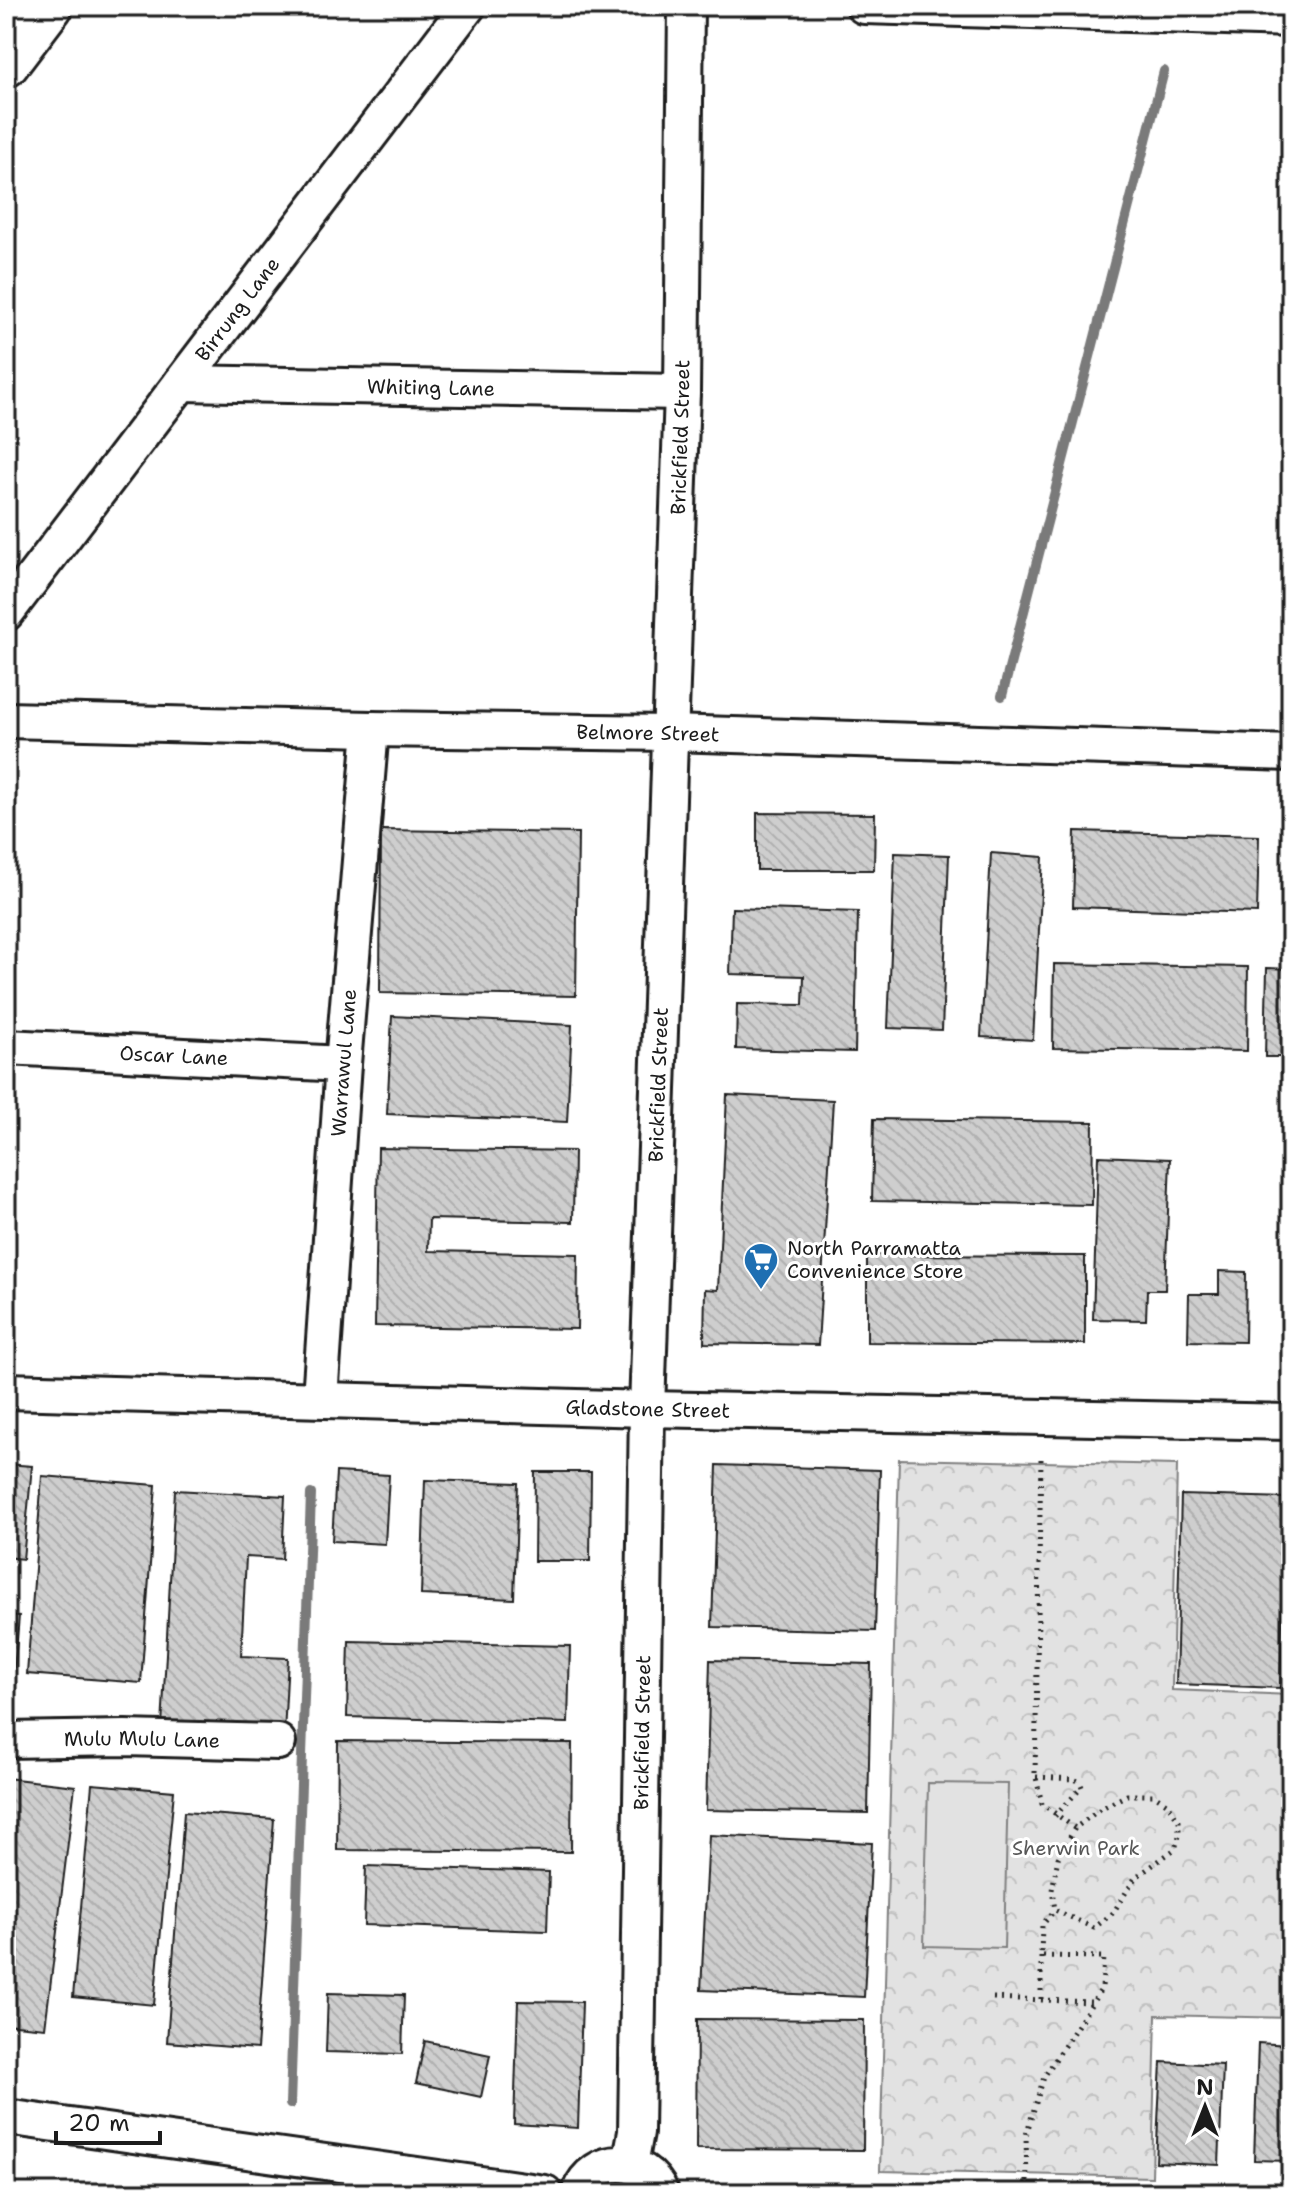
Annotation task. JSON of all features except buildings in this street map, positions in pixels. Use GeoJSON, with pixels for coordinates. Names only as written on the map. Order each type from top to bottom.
{"type":"FeatureCollection","features":[{"type":"Feature","properties":{"kind":"main road"},"geometry":{"type":"LineString","coordinates":[[6,64],[50,6]]}},
{"type":"Feature","properties":{"kind":"street","name":"Birrung Lane"},"geometry":{"type":"LineString","coordinates":[[6,613],[468,6]]}},
{"type":"Feature","properties":{"kind":"street","name":"Brickfield Street"},"geometry":{"type":"LineString","coordinates":[[630,2164],[636,2132],[647,1409],[682,392],[686,6]]}},
{"type":"Feature","properties":{"kind":"street"},"geometry":{"type":"LineString","coordinates":[[864,6],[1291,19]]}},
{"type":"Feature","properties":{"kind":"street","name":"Whiting Lane"},"geometry":{"type":"LineString","coordinates":[[181,383],[682,392]]}},
{"type":"Feature","properties":{"kind":"street","name":"Belmore Street"},"geometry":{"type":"LineString","coordinates":[[6,720],[670,733],[1291,753]]}},
{"type":"Feature","properties":{"kind":"street","name":"Warrawul Lane"},"geometry":{"type":"LineString","coordinates":[[320,1398],[343,1064],[371,729]]}},
{"type":"Feature","properties":{"kind":"street","name":"Oscar Lane"},"geometry":{"type":"LineString","coordinates":[[6,1047],[343,1064]]}},
{"type":"Feature","properties":{"kind":"street","name":"Gladstone Street"},"geometry":{"type":"LineString","coordinates":[[6,1391],[647,1409],[1291,1422]]}},
{"type":"Feature","properties":{"kind":"street","name":"Mulu Mulu Lane"},"geometry":{"type":"LineString","coordinates":[[6,1740],[125,1738],[278,1742]]}},
{"type":"Feature","properties":{"kind":"street"},"geometry":{"type":"LineString","coordinates":[[6,2117],[545,2193]]}},
{"type":"Feature","properties":{"kind":"street"},"geometry":{"type":"LineString","coordinates":[[579,2193],[592,2173],[603,2166],[617,2163],[643,2169],[654,2179],[661,2193]]}},
{"type":"Feature","properties":{"kind":"path"},"geometry":{"type":"LineString","coordinates":[[1041,1459],[1036,1777],[1042,1804],[1075,1828]]}},
{"type":"Feature","properties":{"kind":"path"},"geometry":{"type":"LineString","coordinates":[[1036,1777],[1080,1782],[1082,1787],[1055,1816]]}},
{"type":"Feature","properties":{"kind":"path"},"geometry":{"type":"LineString","coordinates":[[1041,1999],[1042,1925],[1055,1910],[1052,1890],[1058,1858],[1075,1828],[1100,1809],[1127,1795],[1154,1795],[1168,1804],[1179,1821],[1175,1849],[1135,1878],[1113,1913],[1094,1928],[1055,1910]]}},
{"type":"Feature","properties":{"kind":"path"},"geometry":{"type":"LineString","coordinates":[[1027,2182],[1026,2135],[1044,2077],[1102,1988],[1104,1957],[1041,1956]]}},
{"type":"Feature","properties":{"kind":"path"},"geometry":{"type":"LineString","coordinates":[[993,1998],[1093,2002]]}},
{"type":"Feature","properties":{"kind":"green space","name":"Sherwin Park"},"geometry":{"type":"Polygon","coordinates":[[[899,1459],[1177,1465],[1172,1690],[1291,1695],[1291,2018],[1156,2015],[1152,2177],[880,2171],[899,1459]]]}},
{"type":"Feature","properties":{"kind":"green space"},"geometry":{"type":"Polygon","coordinates":[[[928,1783],[1008,1784],[1004,1948],[924,1946],[928,1783]]]}},
{"type":"Feature","properties":{"kind":"waterway"},"geometry":{"type":"LineString","coordinates":[[1002,696],[1164,71]]}},
{"type":"Feature","properties":{"kind":"waterway"},"geometry":{"type":"LineString","coordinates":[[290,2104],[311,1494]]}},
{"type":"Feature","properties":{"kind":"place","name":"North Parramatta Convenience Store"},"geometry":{"type":"Point","coordinates":[761,1291]}}]}
